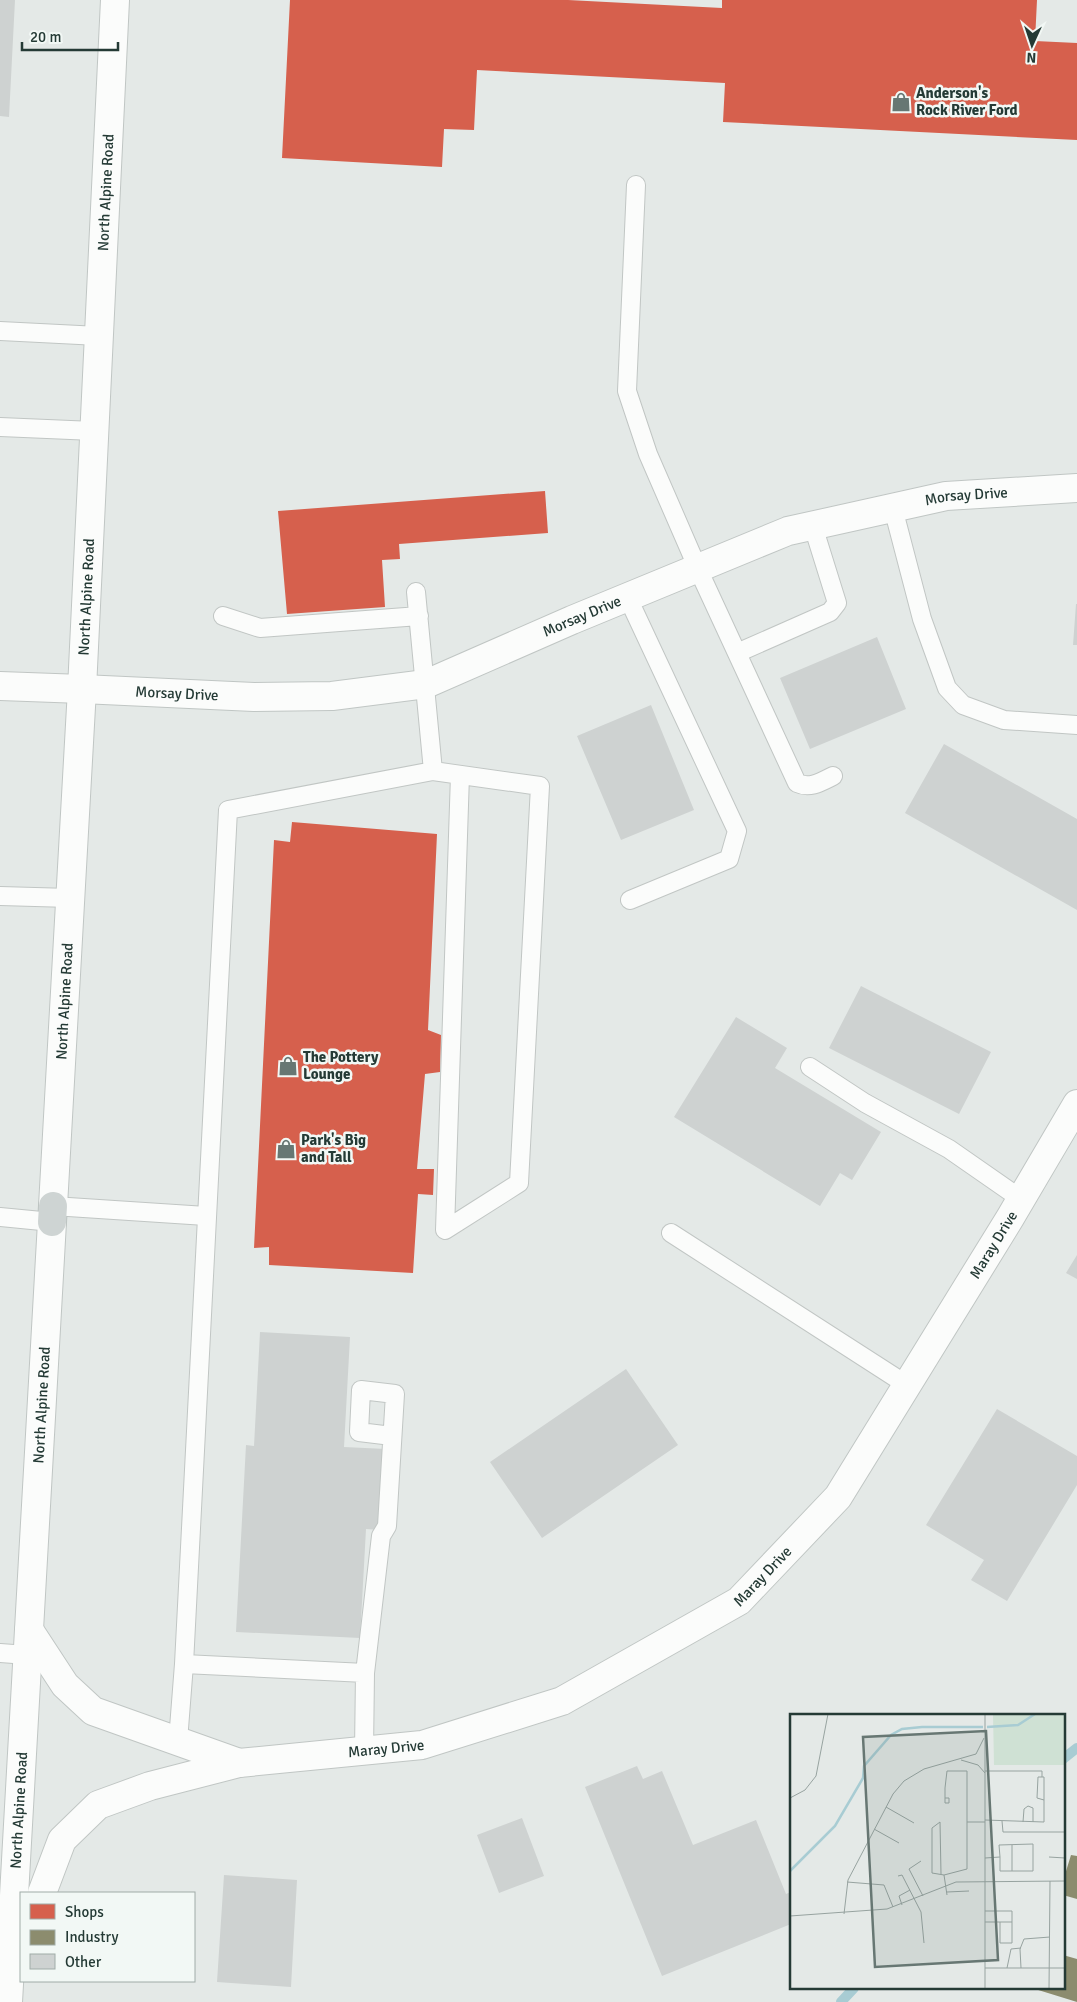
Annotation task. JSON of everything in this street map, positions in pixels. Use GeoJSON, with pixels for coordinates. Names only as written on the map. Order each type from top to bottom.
{"type":"FeatureCollection","features":[{"type":"Feature","properties":{"kind":"street","name":"North Alpine Road"},"geometry":{"type":"LineString","coordinates":[[9,1991],[82,689],[115,0]]}},
{"type":"Feature","properties":{"kind":"street","name":"Morsay Drive"},"geometry":{"type":"LineString","coordinates":[[0,686],[274,697],[332,696],[426,684],[788,532],[946,496],[1077,488]]}},
{"type":"Feature","properties":{"kind":"street","name":"Maray Drive"},"geometry":{"type":"LineString","coordinates":[[239,1762],[422,1746],[562,1701],[739,1601],[838,1497],[1021,1199],[1077,1104]]}},
{"type":"Feature","properties":{"kind":"street"},"geometry":{"type":"LineString","coordinates":[[28,1642],[65,1685],[93,1711],[239,1762]]}},
{"type":"Feature","properties":{"kind":"street"},"geometry":{"type":"LineString","coordinates":[[42,1892],[62,1840],[98,1805],[150,1786],[239,1762]]}},
{"type":"Feature","properties":{"kind":"street"},"geometry":{"type":"LineString","coordinates":[[9,1991],[20,1952]]}},
{"type":"Feature","properties":{"kind":"lane"},"geometry":{"type":"LineString","coordinates":[[636,185],[627,391],[648,454],[698,569],[797,783],[804,786],[814,785],[833,776]]}},
{"type":"Feature","properties":{"kind":"lane"},"geometry":{"type":"LineString","coordinates":[[0,331],[99,336]]}},
{"type":"Feature","properties":{"kind":"lane"},"geometry":{"type":"LineString","coordinates":[[0,427],[94,431]]}},
{"type":"Feature","properties":{"kind":"lane"},"geometry":{"type":"LineString","coordinates":[[893,508],[922,619],[947,688],[964,705],[1004,720],[1077,725]]}},
{"type":"Feature","properties":{"kind":"lane"},"geometry":{"type":"LineString","coordinates":[[737,653],[830,612],[837,603],[813,526]]}},
{"type":"Feature","properties":{"kind":"lane"},"geometry":{"type":"LineString","coordinates":[[416,592],[433,771]]}},
{"type":"Feature","properties":{"kind":"lane"},"geometry":{"type":"LineString","coordinates":[[628,598],[737,831],[729,859],[630,900]]}},
{"type":"Feature","properties":{"kind":"lane"},"geometry":{"type":"LineString","coordinates":[[223,616],[260,628],[419,616]]}},
{"type":"Feature","properties":{"kind":"lane"},"geometry":{"type":"LineString","coordinates":[[178,1741],[201,1374],[206,1216],[228,810],[433,771],[540,786],[519,1183],[444,1230],[460,775]]}},
{"type":"Feature","properties":{"kind":"lane"},"geometry":{"type":"LineString","coordinates":[[0,896],[70,898]]}},
{"type":"Feature","properties":{"kind":"lane"},"geometry":{"type":"LineString","coordinates":[[810,1067],[865,1103],[949,1149],[1021,1199]]}},
{"type":"Feature","properties":{"kind":"lane"},"geometry":{"type":"LineString","coordinates":[[0,1217],[52,1214],[206,1216]]}},
{"type":"Feature","properties":{"kind":"lane"},"geometry":{"type":"LineString","coordinates":[[671,1233],[907,1385]]}},
{"type":"Feature","properties":{"kind":"lane"},"geometry":{"type":"LineString","coordinates":[[364,1751],[365,1673],[381,1536],[387,1526],[392,1436]]}},
{"type":"Feature","properties":{"kind":"lane"},"geometry":{"type":"LineString","coordinates":[[0,1654],[28,1642]]}},
{"type":"Feature","properties":{"kind":"lane"},"geometry":{"type":"LineString","coordinates":[[184,1664],[365,1673]]}},
{"type":"Feature","properties":{"kind":"building: Shops","name":"Anderson's Rock River Ford"},"geometry":{"type":"Polygon","coordinates":[[[290,0],[568,0],[722,8],[722,0],[1037,0],[1035,41],[1077,43],[1077,140],[723,122],[725,83],[477,70],[474,130],[444,129],[442,167],[282,158],[290,0]]]}},
{"type":"Feature","properties":{"kind":"building: Shops"},"geometry":{"type":"Polygon","coordinates":[[[545,491],[548,533],[399,544],[400,559],[382,560],[385,607],[287,614],[278,511],[545,491]]]}},
{"type":"Feature","properties":{"kind":"building: Shops"},"geometry":{"type":"Polygon","coordinates":[[[292,822],[437,834],[428,1030],[441,1035],[440,1072],[425,1074],[417,1169],[434,1169],[433,1195],[418,1194],[413,1273],[269,1265],[269,1247],[254,1248],[274,840],[290,842],[292,822]]]}},
{"type":"Feature","properties":{"kind":"building: Industry"},"geometry":{"type":"Polygon","coordinates":[[[1071,1855],[1077,1856],[1077,1899],[1064,1895],[1064,1878],[1071,1855]]]}},
{"type":"Feature","properties":{"kind":"building: Industry"},"geometry":{"type":"Polygon","coordinates":[[[1064,1955],[1077,1959],[1077,2002],[1038,1990],[1064,1990],[1064,1955]]]}},
{"type":"Feature","properties":{"kind":"building: Other"},"geometry":{"type":"Polygon","coordinates":[[[0,0],[15,0],[9,117],[0,116],[0,0]]]}},
{"type":"Feature","properties":{"kind":"building: Other"},"geometry":{"type":"Polygon","coordinates":[[[1076,604],[1077,645],[1073,645],[1076,604]]]}},
{"type":"Feature","properties":{"kind":"building: Other"},"geometry":{"type":"Polygon","coordinates":[[[877,637],[906,709],[810,749],[780,678],[877,637]]]}},
{"type":"Feature","properties":{"kind":"building: Other"},"geometry":{"type":"Polygon","coordinates":[[[651,705],[694,810],[621,840],[577,736],[651,705]]]}},
{"type":"Feature","properties":{"kind":"building: Other"},"geometry":{"type":"Polygon","coordinates":[[[944,744],[1077,819],[1077,910],[905,813],[944,744]]]}},
{"type":"Feature","properties":{"kind":"building: Other"},"geometry":{"type":"Polygon","coordinates":[[[861,986],[991,1052],[959,1114],[829,1048],[861,986]]]}},
{"type":"Feature","properties":{"kind":"building: Other"},"geometry":{"type":"Polygon","coordinates":[[[736,1017],[787,1048],[775,1068],[881,1132],[852,1180],[840,1173],[820,1206],[674,1117],[736,1017]]]}},
{"type":"Feature","properties":{"kind":"building: Other"},"geometry":{"type":"Polygon","coordinates":[[[1077,1255],[1077,1279],[1066,1273],[1077,1255]]]}},
{"type":"Feature","properties":{"kind":"building: Other"},"geometry":{"type":"Polygon","coordinates":[[[260,1332],[350,1337],[344,1447],[386,1449],[381,1530],[366,1529],[360,1638],[236,1632],[246,1445],[254,1446],[260,1332]]]}},
{"type":"Feature","properties":{"kind":"building: Other"},"geometry":{"type":"Polygon","coordinates":[[[626,1369],[678,1445],[542,1538],[490,1462],[626,1369]]]}},
{"type":"Feature","properties":{"kind":"building: Other"},"geometry":{"type":"Polygon","coordinates":[[[997,1409],[1077,1456],[1077,1485],[1007,1601],[971,1580],[984,1560],[926,1525],[997,1409]]]}},
{"type":"Feature","properties":{"kind":"building: Other"},"geometry":{"type":"Polygon","coordinates":[[[637,1766],[643,1779],[662,1771],[693,1845],[756,1820],[786,1894],[790,1892],[790,1924],[662,1976],[585,1787],[637,1766]]]}},
{"type":"Feature","properties":{"kind":"building: Other"},"geometry":{"type":"Polygon","coordinates":[[[522,1818],[544,1876],[499,1893],[477,1835],[522,1818]]]}},
{"type":"Feature","properties":{"kind":"building: Other"},"geometry":{"type":"Polygon","coordinates":[[[224,1875],[297,1880],[291,1987],[217,1982],[224,1875]]]}},
{"type":"Feature","properties":{"kind":"waterway"},"geometry":{"type":"LineString","coordinates":[[1064,1758],[1077,1748]]}},
{"type":"Feature","properties":{"kind":"waterway"},"geometry":{"type":"LineString","coordinates":[[841,2002],[852,1990]]}},
{"type":"Feature","properties":{"kind":"place","name":"Anderson's Rock River Ford"},"geometry":{"type":"Point","coordinates":[901,102]}},
{"type":"Feature","properties":{"kind":"place","name":"The Pottery Lounge"},"geometry":{"type":"Point","coordinates":[288,1066]}},
{"type":"Feature","properties":{"kind":"place","name":"Park's Big and Tall"},"geometry":{"type":"Point","coordinates":[286,1149]}}]}
